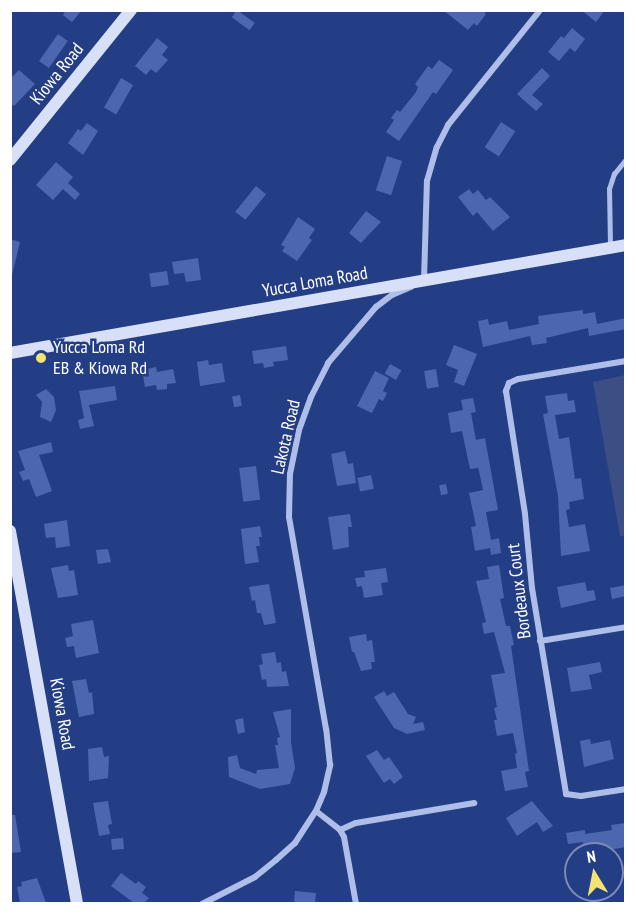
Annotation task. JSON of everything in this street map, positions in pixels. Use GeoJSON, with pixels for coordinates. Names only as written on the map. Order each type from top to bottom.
{"type":"FeatureCollection","features":[{"type":"Feature","properties":{"kind":"main road","name":"Kiowa Road"},"geometry":{"type":"LineString","coordinates":[[10,160],[131,10]]}},
{"type":"Feature","properties":{"kind":"main road","name":"Yucca Loma Road"},"geometry":{"type":"LineString","coordinates":[[10,354],[626,245]]}},
{"type":"Feature","properties":{"kind":"main road","name":"Kiowa Road"},"geometry":{"type":"LineString","coordinates":[[10,531],[77,903]]}},
{"type":"Feature","properties":{"kind":"street"},"geometry":{"type":"LineString","coordinates":[[424,282],[427,181],[437,147],[448,125],[540,10]]}},
{"type":"Feature","properties":{"kind":"street","name":"Lakota Road"},"geometry":{"type":"LineString","coordinates":[[202,903],[255,877],[295,843],[316,812],[324,792],[330,765],[327,729],[289,517],[292,463],[307,408],[328,363],[376,307],[392,295],[424,282]]}},
{"type":"Feature","properties":{"kind":"street","name":"Bordeaux Court"},"geometry":{"type":"LineString","coordinates":[[626,360],[518,379],[509,383],[506,392],[525,514],[532,588],[566,794],[581,796],[626,789]]}},
{"type":"Feature","properties":{"kind":"street"},"geometry":{"type":"LineString","coordinates":[[540,641],[626,627]]}},
{"type":"Feature","properties":{"kind":"street"},"geometry":{"type":"LineString","coordinates":[[340,830],[356,823],[474,803]]}},
{"type":"Feature","properties":{"kind":"street"},"geometry":{"type":"LineString","coordinates":[[316,812],[340,830],[344,837],[356,903]]}},
{"type":"Feature","properties":{"kind":"lane"},"geometry":{"type":"LineString","coordinates":[[610,248],[609,189],[614,174],[626,159]]}},
{"type":"Feature","properties":{"kind":"water"},"geometry":{"type":"Polygon","coordinates":[[[625,375],[626,536],[620,536],[593,382],[625,375]]]}},
{"type":"Feature","properties":{"kind":"building"},"geometry":{"type":"Polygon","coordinates":[[[66,10],[82,10],[72,22],[63,15],[66,10]]]}},
{"type":"Feature","properties":{"kind":"building"},"geometry":{"type":"Polygon","coordinates":[[[237,10],[255,23],[250,30],[232,17],[237,10]]]}},
{"type":"Feature","properties":{"kind":"building"},"geometry":{"type":"Polygon","coordinates":[[[443,10],[482,10],[486,14],[477,26],[474,23],[468,30],[443,10]]]}},
{"type":"Feature","properties":{"kind":"building"},"geometry":{"type":"Polygon","coordinates":[[[581,10],[605,10],[596,22],[581,10]]]}},
{"type":"Feature","properties":{"kind":"building"},"geometry":{"type":"Polygon","coordinates":[[[572,28],[585,39],[575,52],[570,48],[559,61],[548,52],[561,36],[564,38],[572,28]]]}},
{"type":"Feature","properties":{"kind":"building"},"geometry":{"type":"Polygon","coordinates":[[[58,34],[68,41],[49,68],[39,61],[58,34]]]}},
{"type":"Feature","properties":{"kind":"building"},"geometry":{"type":"Polygon","coordinates":[[[157,38],[168,47],[162,55],[168,60],[156,73],[151,69],[146,75],[135,66],[157,38]]]}},
{"type":"Feature","properties":{"kind":"building"},"geometry":{"type":"Polygon","coordinates":[[[439,60],[453,70],[436,94],[433,92],[399,141],[386,132],[394,120],[391,118],[397,110],[400,112],[416,92],[418,87],[415,84],[428,66],[432,69],[439,60]]]}},
{"type":"Feature","properties":{"kind":"building"},"geometry":{"type":"Polygon","coordinates":[[[542,68],[550,76],[532,95],[543,104],[536,111],[517,94],[542,68]]]}},
{"type":"Feature","properties":{"kind":"building"},"geometry":{"type":"Polygon","coordinates":[[[19,70],[35,84],[14,106],[10,103],[10,79],[19,70]]]}},
{"type":"Feature","properties":{"kind":"building"},"geometry":{"type":"Polygon","coordinates":[[[121,78],[133,85],[116,114],[104,107],[121,78]]]}},
{"type":"Feature","properties":{"kind":"building"},"geometry":{"type":"Polygon","coordinates":[[[501,122],[515,131],[499,156],[485,147],[501,122]]]}},
{"type":"Feature","properties":{"kind":"building"},"geometry":{"type":"Polygon","coordinates":[[[87,123],[98,131],[83,155],[68,143],[78,129],[81,131],[87,123]]]}},
{"type":"Feature","properties":{"kind":"building"},"geometry":{"type":"Polygon","coordinates":[[[387,156],[402,161],[391,195],[376,190],[387,156]]]}},
{"type":"Feature","properties":{"kind":"building"},"geometry":{"type":"Polygon","coordinates":[[[56,162],[73,177],[68,183],[80,194],[75,200],[63,189],[53,200],[36,185],[56,162]]]}},
{"type":"Feature","properties":{"kind":"building"},"geometry":{"type":"Polygon","coordinates":[[[256,186],[266,194],[245,220],[235,212],[256,186]]]}},
{"type":"Feature","properties":{"kind":"building"},"geometry":{"type":"Polygon","coordinates":[[[469,189],[473,194],[478,190],[486,200],[490,197],[510,217],[493,231],[477,212],[473,216],[458,197],[469,189]]]}},
{"type":"Feature","properties":{"kind":"building"},"geometry":{"type":"Polygon","coordinates":[[[366,211],[381,222],[361,243],[349,233],[366,211]]]}},
{"type":"Feature","properties":{"kind":"building"},"geometry":{"type":"Polygon","coordinates":[[[298,217],[315,229],[309,238],[312,240],[297,261],[282,251],[285,247],[281,245],[298,217]]]}},
{"type":"Feature","properties":{"kind":"building"},"geometry":{"type":"Polygon","coordinates":[[[10,239],[20,242],[12,275],[10,274],[10,239]]]}},
{"type":"Feature","properties":{"kind":"building"},"geometry":{"type":"Polygon","coordinates":[[[198,258],[201,280],[186,282],[184,273],[174,274],[172,262],[198,258]]]}},
{"type":"Feature","properties":{"kind":"building"},"geometry":{"type":"Polygon","coordinates":[[[167,271],[169,285],[151,287],[149,274],[167,271]]]}},
{"type":"Feature","properties":{"kind":"building"},"geometry":{"type":"Polygon","coordinates":[[[583,310],[583,314],[595,312],[597,324],[626,318],[626,329],[589,336],[588,328],[546,338],[547,343],[532,345],[530,336],[483,347],[478,321],[488,319],[489,325],[507,321],[509,330],[539,324],[538,316],[583,310]]]}},
{"type":"Feature","properties":{"kind":"building"},"geometry":{"type":"Polygon","coordinates":[[[454,345],[477,354],[464,386],[454,382],[458,370],[446,365],[454,345]]]}},
{"type":"Feature","properties":{"kind":"building"},"geometry":{"type":"Polygon","coordinates":[[[286,346],[288,360],[273,362],[274,366],[264,368],[263,363],[254,364],[252,351],[286,346]]]}},
{"type":"Feature","properties":{"kind":"building"},"geometry":{"type":"Polygon","coordinates":[[[208,360],[209,365],[222,363],[225,382],[200,386],[197,362],[208,360]]]}},
{"type":"Feature","properties":{"kind":"building"},"geometry":{"type":"Polygon","coordinates":[[[390,364],[401,370],[396,380],[385,374],[390,364]]]}},
{"type":"Feature","properties":{"kind":"building"},"geometry":{"type":"Polygon","coordinates":[[[156,367],[157,372],[173,369],[176,383],[167,384],[167,389],[157,390],[156,385],[145,387],[142,370],[156,367]]]}},
{"type":"Feature","properties":{"kind":"building"},"geometry":{"type":"Polygon","coordinates":[[[436,369],[439,387],[427,389],[424,371],[436,369]]]}},
{"type":"Feature","properties":{"kind":"building"},"geometry":{"type":"Polygon","coordinates":[[[375,371],[389,378],[383,391],[387,393],[383,401],[379,399],[372,413],[357,406],[375,371]]]}},
{"type":"Feature","properties":{"kind":"building"},"geometry":{"type":"Polygon","coordinates":[[[115,386],[117,400],[89,405],[94,426],[80,429],[78,420],[84,418],[79,391],[115,386]]]}},
{"type":"Feature","properties":{"kind":"building"},"geometry":{"type":"Polygon","coordinates":[[[46,389],[54,397],[56,410],[51,422],[40,417],[42,402],[36,395],[46,389]]]}},
{"type":"Feature","properties":{"kind":"building"},"geometry":{"type":"Polygon","coordinates":[[[567,393],[568,401],[574,400],[576,412],[555,415],[559,439],[569,437],[575,479],[581,478],[584,499],[569,502],[570,509],[566,510],[569,527],[585,524],[590,551],[561,556],[558,496],[543,414],[548,413],[545,396],[567,393]]]}},
{"type":"Feature","properties":{"kind":"building"},"geometry":{"type":"Polygon","coordinates":[[[240,395],[242,406],[234,407],[232,396],[240,395]]]}},
{"type":"Feature","properties":{"kind":"building"},"geometry":{"type":"Polygon","coordinates":[[[473,398],[476,412],[471,413],[476,440],[485,438],[498,510],[486,512],[491,540],[499,538],[501,553],[491,555],[490,548],[475,551],[471,527],[476,526],[469,493],[483,490],[478,468],[470,469],[462,431],[451,433],[448,413],[463,410],[461,400],[473,398]]]}},
{"type":"Feature","properties":{"kind":"building"},"geometry":{"type":"Polygon","coordinates":[[[51,442],[53,452],[39,455],[52,491],[36,497],[29,479],[23,481],[19,472],[25,470],[18,451],[51,442]]]}},
{"type":"Feature","properties":{"kind":"building"},"geometry":{"type":"Polygon","coordinates":[[[345,451],[348,464],[353,463],[356,483],[337,486],[331,454],[345,451]]]}},
{"type":"Feature","properties":{"kind":"building"},"geometry":{"type":"Polygon","coordinates":[[[256,466],[260,500],[243,502],[239,468],[256,466]]]}},
{"type":"Feature","properties":{"kind":"building"},"geometry":{"type":"Polygon","coordinates":[[[371,475],[374,489],[360,492],[357,478],[371,475]]]}},
{"type":"Feature","properties":{"kind":"building"},"geometry":{"type":"Polygon","coordinates":[[[446,484],[448,494],[441,495],[439,485],[446,484]]]}},
{"type":"Feature","properties":{"kind":"building"},"geometry":{"type":"Polygon","coordinates":[[[350,514],[352,527],[348,527],[349,547],[333,550],[328,517],[350,514]]]}},
{"type":"Feature","properties":{"kind":"building"},"geometry":{"type":"Polygon","coordinates":[[[67,520],[70,546],[56,548],[55,537],[46,538],[44,524],[67,520]]]}},
{"type":"Feature","properties":{"kind":"building"},"geometry":{"type":"Polygon","coordinates":[[[260,526],[262,537],[259,537],[260,546],[256,546],[259,562],[245,564],[241,529],[260,526]]]}},
{"type":"Feature","properties":{"kind":"building"},"geometry":{"type":"Polygon","coordinates":[[[108,549],[111,562],[98,564],[96,550],[108,549]]]}},
{"type":"Feature","properties":{"kind":"building"},"geometry":{"type":"Polygon","coordinates":[[[68,565],[69,571],[74,570],[78,595],[58,598],[51,568],[68,565]]]}},
{"type":"Feature","properties":{"kind":"building"},"geometry":{"type":"Polygon","coordinates":[[[499,565],[504,598],[500,599],[506,626],[510,626],[514,645],[511,646],[529,771],[525,772],[528,787],[505,791],[501,771],[517,768],[515,754],[517,753],[513,733],[497,736],[494,708],[497,707],[491,675],[505,673],[494,632],[484,634],[482,623],[486,622],[476,581],[489,579],[487,567],[499,565]]]}},
{"type":"Feature","properties":{"kind":"building"},"geometry":{"type":"Polygon","coordinates":[[[386,568],[388,582],[381,583],[383,595],[364,598],[362,586],[357,587],[355,578],[365,577],[364,571],[386,568]]]}},
{"type":"Feature","properties":{"kind":"building"},"geometry":{"type":"Polygon","coordinates":[[[585,582],[587,591],[594,590],[596,600],[561,608],[557,587],[585,582]]]}},
{"type":"Feature","properties":{"kind":"building"},"geometry":{"type":"Polygon","coordinates":[[[269,584],[276,623],[264,625],[261,613],[257,613],[255,600],[252,601],[249,587],[269,584]]]}},
{"type":"Feature","properties":{"kind":"building"},"geometry":{"type":"Polygon","coordinates":[[[626,585],[626,596],[612,599],[610,588],[626,585]]]}},
{"type":"Feature","properties":{"kind":"building"},"geometry":{"type":"Polygon","coordinates":[[[93,620],[99,653],[76,658],[74,646],[67,647],[65,638],[73,636],[71,624],[93,620]]]}},
{"type":"Feature","properties":{"kind":"building"},"geometry":{"type":"Polygon","coordinates":[[[366,634],[367,641],[372,640],[375,662],[371,662],[372,669],[361,671],[354,652],[352,652],[349,637],[366,634]]]}},
{"type":"Feature","properties":{"kind":"building"},"geometry":{"type":"Polygon","coordinates":[[[275,652],[277,663],[281,662],[282,672],[286,671],[289,686],[267,687],[266,679],[262,680],[259,665],[263,664],[261,654],[275,652]]]}},
{"type":"Feature","properties":{"kind":"building"},"geometry":{"type":"Polygon","coordinates":[[[600,662],[602,672],[589,675],[592,689],[571,692],[567,668],[600,662]]]}},
{"type":"Feature","properties":{"kind":"building"},"geometry":{"type":"Polygon","coordinates":[[[86,679],[89,693],[92,692],[94,714],[79,717],[72,681],[86,679]]]}},
{"type":"Feature","properties":{"kind":"building"},"geometry":{"type":"Polygon","coordinates":[[[384,691],[387,696],[394,692],[408,714],[416,717],[413,724],[423,722],[425,730],[407,734],[394,728],[374,697],[384,691]]]}},
{"type":"Feature","properties":{"kind":"building"},"geometry":{"type":"Polygon","coordinates":[[[291,709],[291,742],[295,768],[290,784],[260,789],[229,777],[228,757],[237,755],[240,768],[256,774],[257,770],[279,768],[275,745],[278,745],[277,738],[280,737],[273,712],[291,709]]]}},
{"type":"Feature","properties":{"kind":"building"},"geometry":{"type":"Polygon","coordinates":[[[243,718],[245,732],[238,734],[235,720],[243,718]]]}},
{"type":"Feature","properties":{"kind":"building"},"geometry":{"type":"Polygon","coordinates":[[[590,739],[591,744],[610,740],[614,759],[584,767],[580,741],[590,739]]]}},
{"type":"Feature","properties":{"kind":"building"},"geometry":{"type":"Polygon","coordinates":[[[102,747],[104,757],[109,756],[108,778],[89,781],[88,749],[102,747]]]}},
{"type":"Feature","properties":{"kind":"building"},"geometry":{"type":"Polygon","coordinates":[[[377,750],[384,760],[389,757],[403,777],[394,784],[390,779],[384,783],[366,756],[377,750]]]}},
{"type":"Feature","properties":{"kind":"building"},"geometry":{"type":"Polygon","coordinates":[[[108,801],[112,824],[108,825],[110,834],[99,836],[93,803],[108,801]]]}},
{"type":"Feature","properties":{"kind":"building"},"geometry":{"type":"Polygon","coordinates":[[[532,801],[553,826],[543,832],[537,822],[517,836],[506,818],[532,801]]]}},
{"type":"Feature","properties":{"kind":"building"},"geometry":{"type":"Polygon","coordinates":[[[10,815],[15,815],[21,852],[10,853],[10,815]]]}},
{"type":"Feature","properties":{"kind":"building"},"geometry":{"type":"Polygon","coordinates":[[[626,823],[626,847],[624,847],[624,842],[568,842],[566,833],[585,830],[585,834],[612,830],[611,825],[626,823]]]}},
{"type":"Feature","properties":{"kind":"building"},"geometry":{"type":"Polygon","coordinates":[[[123,838],[124,849],[112,850],[111,839],[123,838]]]}},
{"type":"Feature","properties":{"kind":"building"},"geometry":{"type":"Polygon","coordinates":[[[121,873],[136,884],[138,881],[146,887],[142,893],[149,898],[144,903],[134,903],[111,886],[121,873]]]}},
{"type":"Feature","properties":{"kind":"building"},"geometry":{"type":"Polygon","coordinates":[[[37,878],[46,903],[20,903],[17,887],[22,886],[21,882],[37,878]]]}},
{"type":"Feature","properties":{"kind":"building"},"geometry":{"type":"Polygon","coordinates":[[[295,891],[316,893],[315,903],[294,903],[295,891]]]}},
{"type":"Feature","properties":{"kind":"place","name":"Yucca Loma Rd EB & Kiowa Rd"},"geometry":{"type":"Point","coordinates":[41,358]}}]}
